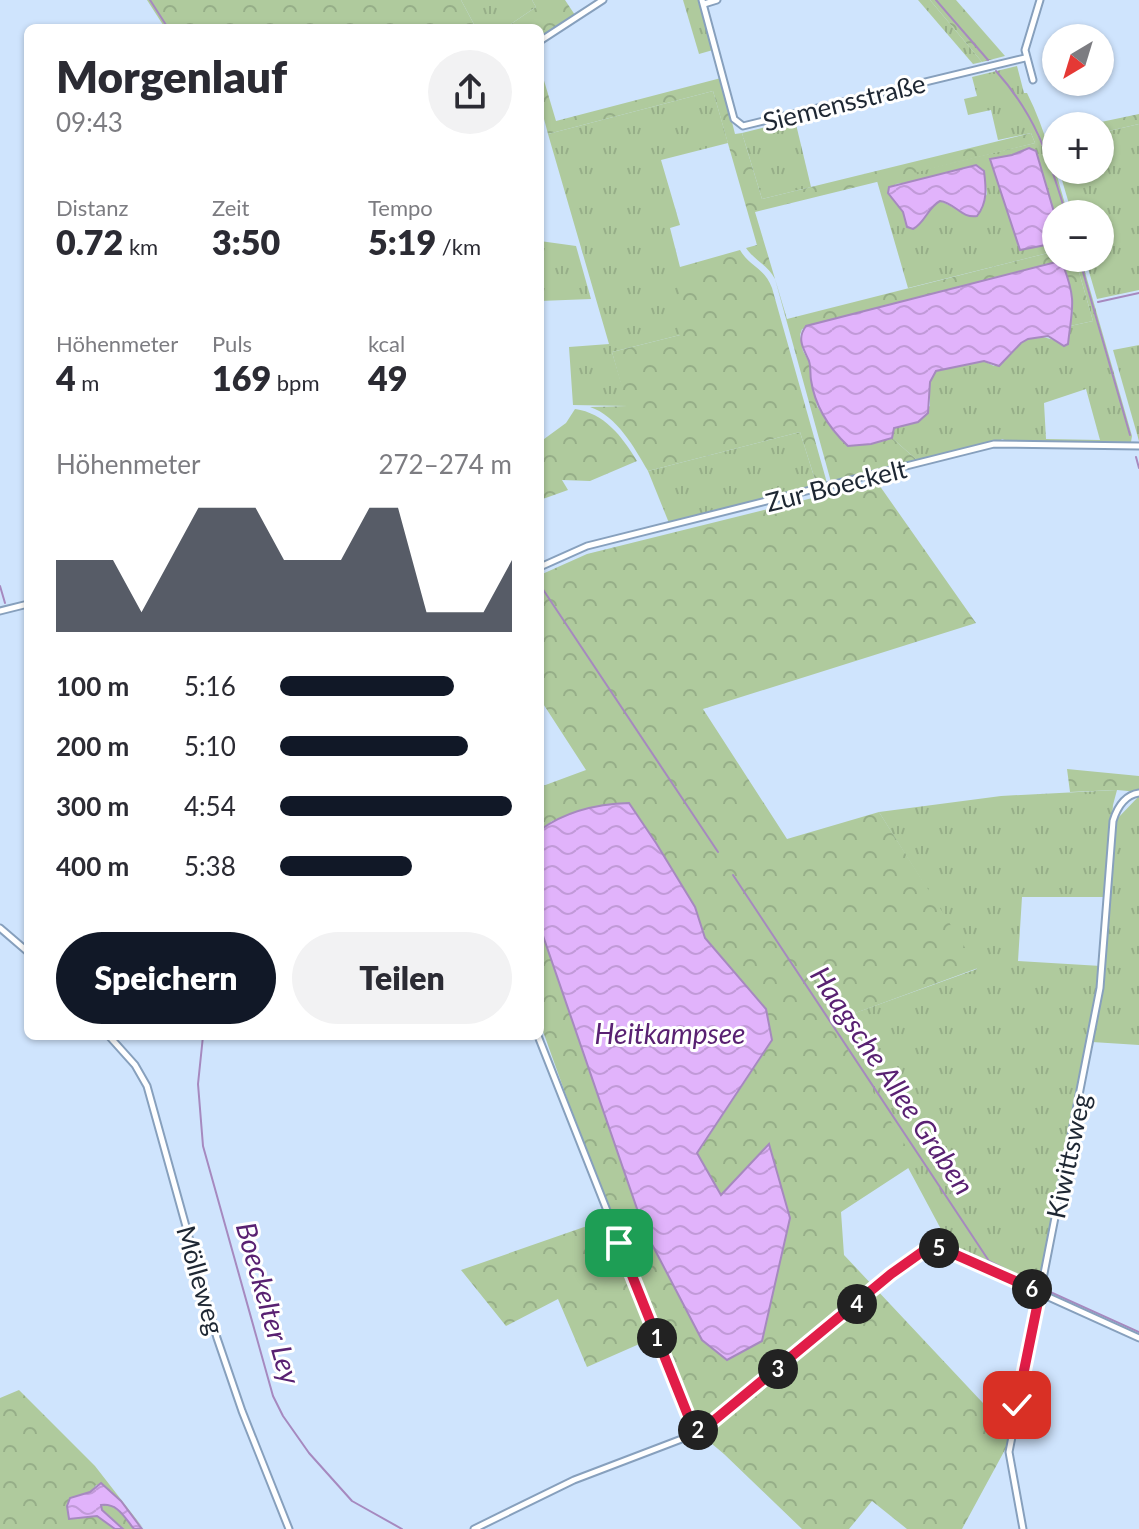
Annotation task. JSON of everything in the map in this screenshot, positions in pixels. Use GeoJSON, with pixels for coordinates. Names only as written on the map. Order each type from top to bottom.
{"type":"FeatureCollection","features":[{"type":"Feature","properties":{"kind":"street"},"geometry":{"type":"LineString","coordinates":[[544,38],[603,0]]}},
{"type":"Feature","properties":{"kind":"street","name":"Siemensstraße"},"geometry":{"type":"LineString","coordinates":[[717,0],[703,2],[734,119],[743,126],[1025,58]]}},
{"type":"Feature","properties":{"kind":"street"},"geometry":{"type":"LineString","coordinates":[[1033,80],[1025,58],[1040,0]]}},
{"type":"Feature","properties":{"kind":"street","name":"Zur Boeckelt"},"geometry":{"type":"LineString","coordinates":[[544,565],[587,546],[994,444],[1139,446]]}},
{"type":"Feature","properties":{"kind":"street"},"geometry":{"type":"LineString","coordinates":[[0,611],[24,605]]}},
{"type":"Feature","properties":{"kind":"street","name":"Kiwittsweg"},"geometry":{"type":"LineString","coordinates":[[1023,1529],[1009,1452],[1100,988],[1113,821],[1116,810],[1129,796],[1139,793]]}},
{"type":"Feature","properties":{"kind":"street"},"geometry":{"type":"LineString","coordinates":[[0,928],[24,949]]}},
{"type":"Feature","properties":{"kind":"street","name":"Mölleweg"},"geometry":{"type":"LineString","coordinates":[[113,1040],[135,1065],[147,1086],[217,1338],[289,1529]]}},
{"type":"Feature","properties":{"kind":"street"},"geometry":{"type":"LineString","coordinates":[[540,1040],[691,1423],[700,1432]]}},
{"type":"Feature","properties":{"kind":"street"},"geometry":{"type":"LineString","coordinates":[[474,1529],[574,1480],[700,1432],[891,1274],[929,1247],[945,1250],[1139,1338]]}},
{"type":"Feature","properties":{"kind":"green space"},"geometry":{"type":"Polygon","coordinates":[[[147,0],[461,0],[474,24],[162,24],[147,0]]]}},
{"type":"Feature","properties":{"kind":"green space"},"geometry":{"type":"Polygon","coordinates":[[[461,0],[532,0],[536,7],[511,24],[474,24],[461,0]]]}},
{"type":"Feature","properties":{"kind":"green space"},"geometry":{"type":"Polygon","coordinates":[[[532,0],[565,0],[575,15],[544,35],[544,24],[511,24],[536,7],[532,0]]]}},
{"type":"Feature","properties":{"kind":"green space"},"geometry":{"type":"Polygon","coordinates":[[[683,0],[698,0],[713,50],[699,54],[683,0]]]}},
{"type":"Feature","properties":{"kind":"green space"},"geometry":{"type":"Polygon","coordinates":[[[918,0],[930,0],[982,62],[973,64],[918,0]]]}},
{"type":"Feature","properties":{"kind":"green space"},"geometry":{"type":"Polygon","coordinates":[[[930,0],[956,0],[1005,56],[982,62],[930,0]]]}},
{"type":"Feature","properties":{"kind":"green space"},"geometry":{"type":"Polygon","coordinates":[[[1017,66],[1024,93],[1027,93],[1042,129],[1042,174],[1035,151],[1029,148],[990,159],[1020,250],[1042,246],[1042,254],[908,288],[877,181],[1035,143],[1031,133],[998,140],[991,110],[968,115],[964,99],[977,96],[972,77],[1017,66]],[[984,171],[896,184],[888,193],[903,212],[910,228],[919,224],[940,201],[974,217],[987,194],[984,171]]]}},
{"type":"Feature","properties":{"kind":"green space"},"geometry":{"type":"Polygon","coordinates":[[[721,78],[735,134],[742,133],[762,199],[1031,133],[1035,143],[755,212],[787,319],[1042,255],[1042,271],[802,329],[803,351],[810,363],[817,406],[834,432],[871,444],[892,438],[917,460],[831,482],[775,279],[746,248],[757,245],[713,91],[548,134],[544,119],[544,80],[556,121],[721,78]]]}},
{"type":"Feature","properties":{"kind":"green space"},"geometry":{"type":"Polygon","coordinates":[[[713,91],[728,143],[661,160],[680,225],[670,228],[680,267],[680,335],[612,352],[628,406],[573,405],[569,347],[609,344],[548,134],[713,91]]]}},
{"type":"Feature","properties":{"kind":"green space"},"geometry":{"type":"Polygon","coordinates":[[[1139,114],[1139,124],[1114,130],[1114,119],[1139,114]]]}},
{"type":"Feature","properties":{"kind":"green space"},"geometry":{"type":"Polygon","coordinates":[[[795,120],[811,187],[762,199],[742,133],[795,120]]]}},
{"type":"Feature","properties":{"kind":"green space"},"geometry":{"type":"Polygon","coordinates":[[[1139,124],[1139,290],[1097,299],[1089,272],[1114,272],[1114,200],[1068,200],[1063,184],[1114,184],[1114,130],[1139,124]]]}},
{"type":"Feature","properties":{"kind":"green space"},"geometry":{"type":"Polygon","coordinates":[[[1045,184],[1059,184],[1064,200],[1050,200],[1045,184]]]}},
{"type":"Feature","properties":{"kind":"green space"},"geometry":{"type":"Polygon","coordinates":[[[544,242],[576,246],[591,299],[544,301],[544,242]]]}},
{"type":"Feature","properties":{"kind":"green space"},"geometry":{"type":"Polygon","coordinates":[[[740,250],[772,288],[827,483],[817,486],[800,432],[648,471],[617,425],[590,407],[627,406],[612,352],[680,335],[680,267],[740,250]]]}},
{"type":"Feature","properties":{"kind":"green space"},"geometry":{"type":"Polygon","coordinates":[[[1065,272],[1079,272],[1093,321],[1070,326],[1073,310],[1065,272]]]}},
{"type":"Feature","properties":{"kind":"green space"},"geometry":{"type":"Polygon","coordinates":[[[1079,272],[1085,272],[1132,436],[1131,442],[1002,439],[998,443],[844,479],[917,460],[892,438],[894,428],[930,406],[930,382],[936,371],[984,361],[994,366],[1026,340],[1034,338],[1043,337],[1065,346],[1068,344],[1070,326],[1093,321],[1079,272]],[[1086,389],[1044,403],[1046,439],[1100,440],[1086,389]]]}},
{"type":"Feature","properties":{"kind":"green space"},"geometry":{"type":"Polygon","coordinates":[[[1139,345],[1139,441],[1113,350],[1139,345]]]}},
{"type":"Feature","properties":{"kind":"green space"},"geometry":{"type":"Polygon","coordinates":[[[575,409],[595,415],[611,427],[637,461],[590,481],[562,480],[568,490],[544,499],[544,439],[566,423],[575,409]]]}},
{"type":"Feature","properties":{"kind":"green space"},"geometry":{"type":"Polygon","coordinates":[[[800,432],[817,486],[669,523],[648,471],[800,432]]]}},
{"type":"Feature","properties":{"kind":"green space"},"geometry":{"type":"Polygon","coordinates":[[[877,482],[976,623],[703,709],[787,839],[879,812],[978,968],[831,1022],[916,1163],[841,1212],[844,1255],[1013,1435],[962,1529],[907,1529],[872,1501],[849,1529],[802,1529],[693,1428],[653,1338],[587,1367],[558,1299],[506,1326],[461,1270],[610,1218],[544,1034],[544,939],[644,1229],[702,1340],[727,1360],[769,1145],[721,1195],[697,1154],[772,1041],[766,1009],[705,938],[695,907],[629,804],[552,821],[544,827],[544,786],[586,770],[544,705],[544,573],[587,554],[877,482]]]}},
{"type":"Feature","properties":{"kind":"green space"},"geometry":{"type":"Polygon","coordinates":[[[1067,769],[1139,776],[1139,792],[1070,792],[1067,769]]]}},
{"type":"Feature","properties":{"kind":"green space"},"geometry":{"type":"Polygon","coordinates":[[[1117,790],[1113,805],[1106,897],[1022,897],[1018,961],[1101,966],[1116,820],[1139,796],[1139,1045],[1092,1042],[1039,1291],[950,1246],[830,1022],[977,969],[879,812],[1001,796],[1117,790]]]}},
{"type":"Feature","properties":{"kind":"green space"},"geometry":{"type":"Polygon","coordinates":[[[19,1390],[95,1466],[144,1529],[111,1491],[96,1485],[78,1516],[97,1507],[110,1506],[121,1513],[134,1529],[0,1529],[0,1398],[19,1390]]]}},
{"type":"Feature","properties":{"kind":"water"},"geometry":{"type":"Polygon","coordinates":[[[1029,148],[1036,151],[1042,184],[1046,184],[1050,200],[1042,200],[1042,246],[1020,250],[990,159],[1029,148]]]}},
{"type":"Feature","properties":{"kind":"water"},"geometry":{"type":"Polygon","coordinates":[[[976,165],[984,171],[986,189],[985,200],[977,216],[967,215],[940,201],[921,223],[913,229],[907,227],[903,212],[888,193],[889,187],[976,165]]]}},
{"type":"Feature","properties":{"kind":"water"},"geometry":{"type":"Polygon","coordinates":[[[1042,266],[1042,272],[1065,272],[1072,296],[1068,344],[1064,346],[1048,336],[1028,339],[999,366],[984,361],[936,371],[930,382],[928,413],[918,422],[894,428],[892,438],[871,444],[848,446],[819,408],[810,363],[802,344],[806,326],[1042,266]]]}},
{"type":"Feature","properties":{"kind":"water","name":"Heitkampsee"},"geometry":{"type":"Polygon","coordinates":[[[629,803],[695,907],[705,938],[766,1009],[772,1040],[697,1153],[721,1195],[769,1144],[790,1218],[762,1341],[727,1360],[702,1340],[644,1229],[544,939],[544,828],[560,818],[605,805],[629,803]]]}},
{"type":"Feature","properties":{"kind":"water"},"geometry":{"type":"Polygon","coordinates":[[[101,1483],[121,1501],[142,1529],[134,1529],[120,1512],[107,1505],[101,1505],[102,1510],[123,1529],[115,1529],[97,1516],[69,1519],[67,1506],[70,1498],[90,1492],[101,1483]]]}},
{"type":"Feature","properties":{"kind":"waterway","name":"Haagsche Allee Graben"},"geometry":{"type":"LineString","coordinates":[[150,0],[165,24]]}},
{"type":"Feature","properties":{"kind":"waterway"},"geometry":{"type":"LineString","coordinates":[[936,0],[988,60]]}},
{"type":"Feature","properties":{"kind":"waterway"},"geometry":{"type":"LineString","coordinates":[[996,71],[1022,105],[1040,138],[1061,200]]}},
{"type":"Feature","properties":{"kind":"waterway"},"geometry":{"type":"LineString","coordinates":[[1083,272],[1130,435]]}},
{"type":"Feature","properties":{"kind":"waterway"},"geometry":{"type":"LineString","coordinates":[[1098,302],[1139,293]]}},
{"type":"Feature","properties":{"kind":"waterway"},"geometry":{"type":"LineString","coordinates":[[1136,457],[1139,468]]}},
{"type":"Feature","properties":{"kind":"waterway","name":"Boeckelter Ley"},"geometry":{"type":"LineString","coordinates":[[0,586],[5,603]]}},
{"type":"Feature","properties":{"kind":"waterway","name":"Haagsche Allee Graben"},"geometry":{"type":"LineString","coordinates":[[544,591],[718,852]]}},
{"type":"Feature","properties":{"kind":"waterway","name":"Haagsche Allee Graben"},"geometry":{"type":"LineString","coordinates":[[733,875],[989,1261],[1038,1286]]}},
{"type":"Feature","properties":{"kind":"waterway","name":"Boeckelter Ley"},"geometry":{"type":"LineString","coordinates":[[203,1040],[198,1084],[203,1146],[273,1396],[309,1453],[352,1501],[402,1529]]}},
{"type":"Feature","properties":{"kind":"waterway","name":"Haagsche Allee Graben"},"geometry":{"type":"LineString","coordinates":[[1048,1291],[1139,1332]]}},
{"type":"Feature","properties":{"kind":"route"},"geometry":{"type":"LineString","coordinates":[[619,1243],[691,1423],[700,1432],[891,1274],[929,1247],[945,1250],[1040,1292],[1017,1405]]}}]}
